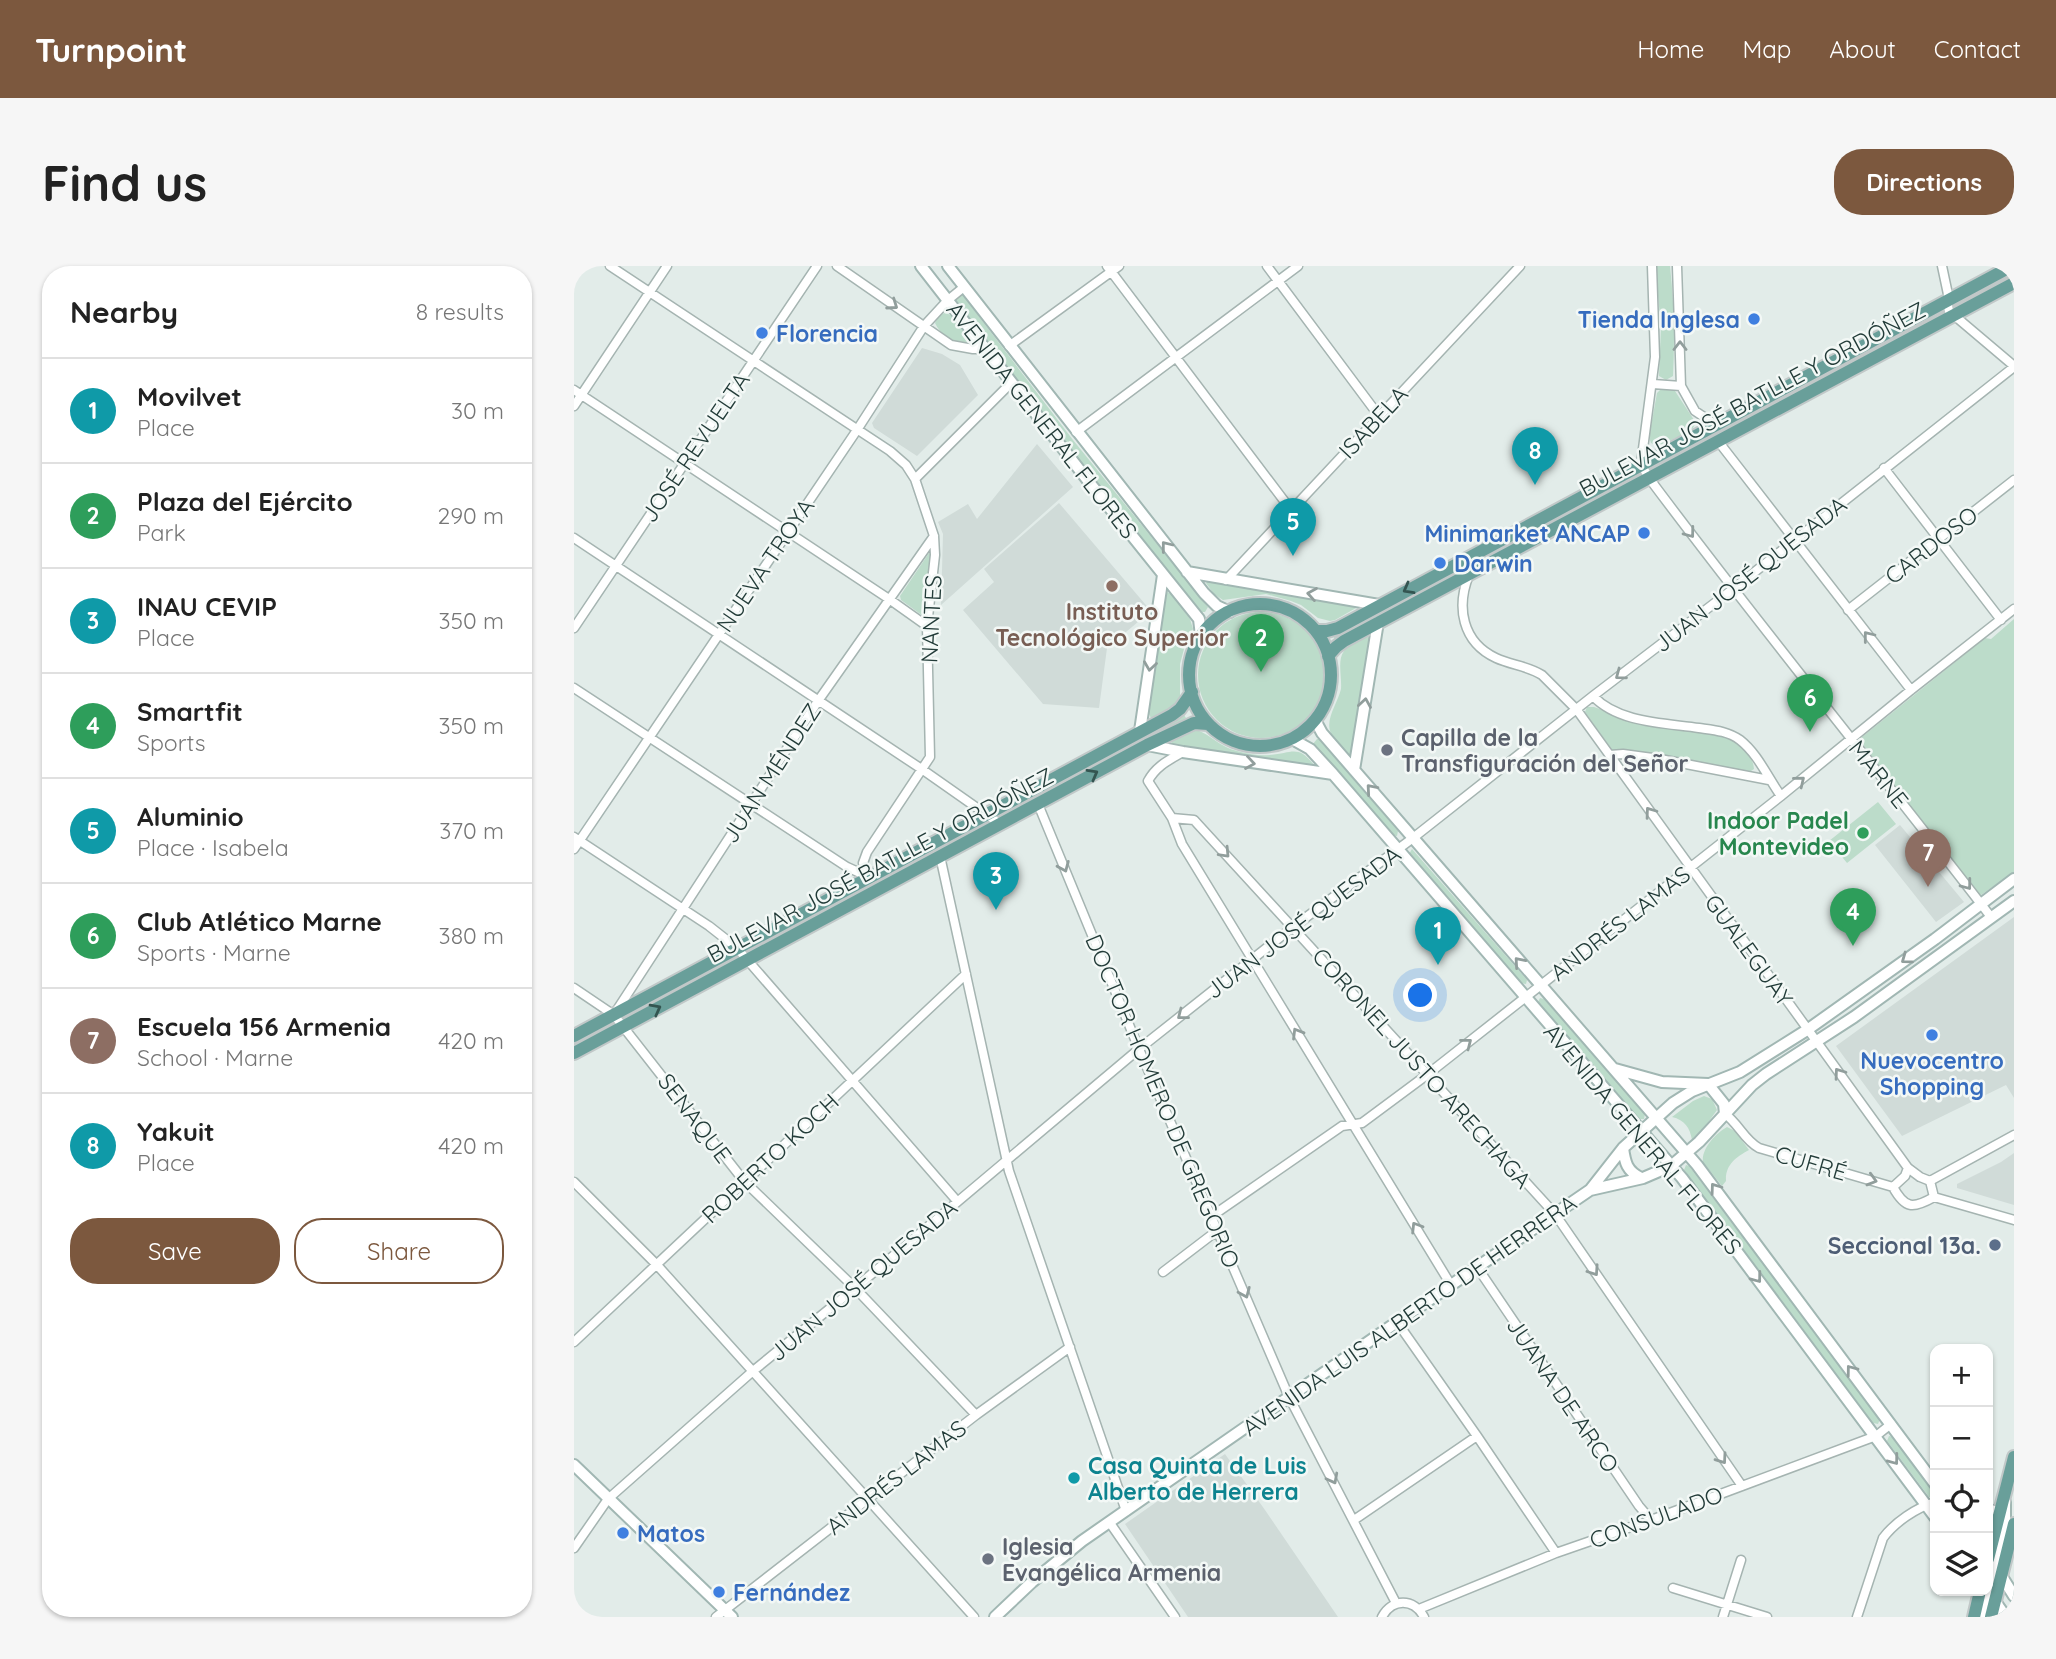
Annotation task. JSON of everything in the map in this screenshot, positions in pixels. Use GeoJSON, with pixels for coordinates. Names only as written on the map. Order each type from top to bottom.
{"type":"FeatureCollection","features":[{"type":"Feature","properties":{"kind":"main road","name":"AVENIDA GENERAL FLORES"},"geometry":{"type":"LineString","coordinates":[[921,266],[1199,619],[1202,636]]}},
{"type":"Feature","properties":{"kind":"main road","name":"AVENIDA GENERAL FLORES"},"geometry":{"type":"LineString","coordinates":[[948,266],[1206,597],[1230,612]]}},
{"type":"Feature","properties":{"kind":"main road","name":"BULEVAR JOSÉ BATLLE Y ORDÓÑEZ"},"geometry":{"type":"LineString","coordinates":[[1316,631],[1338,628],[2012,266]]}},
{"type":"Feature","properties":{"kind":"main road","name":"BULEVAR JOSÉ BATLLE Y ORDÓÑEZ"},"geometry":{"type":"LineString","coordinates":[[1328,656],[1336,646],[1378,622],[2014,283]]}},
{"type":"Feature","properties":{"kind":"main road"},"geometry":{"type":"LineString","coordinates":[[1187,572],[1380,605]]}},
{"type":"Feature","properties":{"kind":"main road"},"geometry":{"type":"LineString","coordinates":[[1140,732],[1163,575]]}},
{"type":"Feature","properties":{"kind":"main road"},"geometry":{"type":"LineString","coordinates":[[1250,605],[1271,605],[1300,617],[1316,631],[1328,656],[1330,685],[1325,704],[1315,720],[1292,739],[1273,745],[1243,744],[1224,736],[1209,724],[1198,709],[1192,692],[1191,663],[1197,645],[1209,626],[1230,612],[1250,605]]}},
{"type":"Feature","properties":{"kind":"main road"},"geometry":{"type":"LineString","coordinates":[[1354,770],[1378,622]]}},
{"type":"Feature","properties":{"kind":"main road","name":"BULEVAR JOSÉ BATLLE Y ORDÓÑEZ"},"geometry":{"type":"LineString","coordinates":[[574,1036],[1140,732],[1181,709],[1192,692]]}},
{"type":"Feature","properties":{"kind":"main road","name":"AVENIDA GENERAL FLORES"},"geometry":{"type":"LineString","coordinates":[[1315,720],[1322,733],[1705,1175],[1930,1477]]}},
{"type":"Feature","properties":{"kind":"main road","name":"BULEVAR JOSÉ BATLLE Y ORDÓÑEZ"},"geometry":{"type":"LineString","coordinates":[[574,1053],[1147,744],[1194,723],[1209,724]]}},
{"type":"Feature","properties":{"kind":"main road","name":"AVENIDA GENERAL FLORES"},"geometry":{"type":"LineString","coordinates":[[1292,739],[1310,749],[1333,774],[1396,850],[1642,1131],[1930,1503]]}},
{"type":"Feature","properties":{"kind":"main road"},"geometry":{"type":"LineString","coordinates":[[1147,744],[1183,752],[1333,774]]}},
{"type":"Feature","properties":{"kind":"main road","name":"AVENIDA LUIS ALBERTO DE HERRERA"},"geometry":{"type":"LineString","coordinates":[[1590,1191],[1623,1148],[1673,1103],[1708,1084],[1740,1072],[1807,1030],[2014,879]]}},
{"type":"Feature","properties":{"kind":"main road","name":"AVENIDA LUIS ALBERTO DE HERRERA"},"geometry":{"type":"LineString","coordinates":[[995,1617],[1057,1560],[1555,1214],[1590,1191],[1641,1178],[1671,1166],[1766,1074],[1817,1042],[2014,901]]}},
{"type":"Feature","properties":{"kind":"main road","name":"AVENIDA LUIS ALBERTO DE HERRERA"},"geometry":{"type":"LineString","coordinates":[[1613,1068],[1662,1082],[1708,1084]]}},
{"type":"Feature","properties":{"kind":"main road","name":"CUFRÉ"},"geometry":{"type":"LineString","coordinates":[[1708,1084],[1724,1104],[1725,1114]]}},
{"type":"Feature","properties":{"kind":"main road"},"geometry":{"type":"LineString","coordinates":[[1623,1148],[1625,1166],[1641,1178]]}},
{"type":"Feature","properties":{"kind":"main road"},"geometry":{"type":"LineString","coordinates":[[1993,1536],[1994,1510],[2004,1496],[2014,1457]]}},
{"type":"Feature","properties":{"kind":"main road"},"geometry":{"type":"LineString","coordinates":[[574,1465],[724,1614]]}},
{"type":"Feature","properties":{"kind":"main road"},"geometry":{"type":"LineString","coordinates":[[1993,1560],[2005,1518],[2004,1496]]}},
{"type":"Feature","properties":{"kind":"main road"},"geometry":{"type":"LineString","coordinates":[[1993,1561],[2014,1524]]}},
{"type":"Feature","properties":{"kind":"main road"},"geometry":{"type":"LineString","coordinates":[[1993,1565],[2014,1597]]}},
{"type":"Feature","properties":{"kind":"main road"},"geometry":{"type":"LineString","coordinates":[[1974,1617],[1987,1596]]}},
{"type":"Feature","properties":{"kind":"main road"},"geometry":{"type":"LineString","coordinates":[[1983,1617],[1988,1596]]}},
{"type":"Feature","properties":{"kind":"main road"},"geometry":{"type":"LineString","coordinates":[[1988,1596],[1991,1617]]}},
{"type":"Feature","properties":{"kind":"main road"},"geometry":{"type":"LineString","coordinates":[[1990,1596],[2006,1617]]}},
{"type":"Feature","properties":{"kind":"street"},"geometry":{"type":"LineString","coordinates":[[610,266],[898,457],[915,478],[1011,383]]}},
{"type":"Feature","properties":{"kind":"street"},"geometry":{"type":"LineString","coordinates":[[574,406],[578,392],[667,266]]}},
{"type":"Feature","properties":{"kind":"street","name":"JOSÉ REVUELTA"},"geometry":{"type":"LineString","coordinates":[[574,628],[817,266]]}},
{"type":"Feature","properties":{"kind":"street"},"geometry":{"type":"LineString","coordinates":[[837,266],[951,345],[986,349]]}},
{"type":"Feature","properties":{"kind":"street"},"geometry":{"type":"LineString","coordinates":[[1267,266],[1379,415]]}},
{"type":"Feature","properties":{"kind":"street"},"geometry":{"type":"LineString","coordinates":[[1076,432],[1298,266]]}},
{"type":"Feature","properties":{"kind":"street","name":"ISABELA"},"geometry":{"type":"LineString","coordinates":[[1227,580],[1520,266]]}},
{"type":"Feature","properties":{"kind":"street"},"geometry":{"type":"LineString","coordinates":[[1641,464],[1653,384],[1656,330],[1651,266]]}},
{"type":"Feature","properties":{"kind":"street"},"geometry":{"type":"LineString","coordinates":[[1677,266],[1681,386],[1695,411],[1716,425]]}},
{"type":"Feature","properties":{"kind":"street"},"geometry":{"type":"LineString","coordinates":[[1942,266],[1948,306],[1954,315],[2014,366]]}},
{"type":"Feature","properties":{"kind":"street"},"geometry":{"type":"LineString","coordinates":[[1009,346],[1113,268],[1175,358],[1291,510]]}},
{"type":"Feature","properties":{"kind":"street","name":"NUEVA TROYA"},"geometry":{"type":"LineString","coordinates":[[576,842],[789,532],[924,327],[948,300],[964,287]]}},
{"type":"Feature","properties":{"kind":"street","name":"JUAN JOSÉ QUESADA"},"geometry":{"type":"LineString","coordinates":[[574,1548],[608,1499],[753,1371],[1139,1049],[1293,927],[1413,838],[1733,589],[2014,366]]}},
{"type":"Feature","properties":{"kind":"street"},"geometry":{"type":"LineString","coordinates":[[1653,384],[1681,386]]}},
{"type":"Feature","properties":{"kind":"street"},"geometry":{"type":"LineString","coordinates":[[578,392],[927,626]]}},
{"type":"Feature","properties":{"kind":"street"},"geometry":{"type":"LineString","coordinates":[[1718,441],[1911,690]]}},
{"type":"Feature","properties":{"kind":"street","name":"MARNE"},"geometry":{"type":"LineString","coordinates":[[1641,464],[1733,589],[1991,917]]}},
{"type":"Feature","properties":{"kind":"street"},"geometry":{"type":"LineString","coordinates":[[1884,468],[2001,620]]}},
{"type":"Feature","properties":{"kind":"street","name":"NANTES"},"geometry":{"type":"LineString","coordinates":[[870,877],[863,863],[867,852],[930,757],[927,626],[935,555],[934,536],[915,478]]}},
{"type":"Feature","properties":{"kind":"street","name":"CARDOSO"},"geometry":{"type":"LineString","coordinates":[[1848,610],[2014,480]]}},
{"type":"Feature","properties":{"kind":"street","name":"JUAN MÉNDEZ"},"geometry":{"type":"LineString","coordinates":[[614,1015],[818,701],[934,536]]}},
{"type":"Feature","properties":{"kind":"street"},"geometry":{"type":"LineString","coordinates":[[574,538],[1000,824]]}},
{"type":"Feature","properties":{"kind":"street","name":"GUALEGUAY"},"geometry":{"type":"LineString","coordinates":[[1469,574],[1464,586],[1462,608],[1466,628],[1474,642],[1494,657],[1542,675],[1577,710],[1908,1168],[1930,1181]]}},
{"type":"Feature","properties":{"kind":"street","name":"ANDRÉS LAMAS"},"geometry":{"type":"LineString","coordinates":[[1212,1216],[1342,1126],[1362,1123],[1428,1074],[2014,609]]}},
{"type":"Feature","properties":{"kind":"street"},"geometry":{"type":"LineString","coordinates":[[574,688],[846,867],[870,877]]}},
{"type":"Feature","properties":{"kind":"street"},"geometry":{"type":"LineString","coordinates":[[1593,696],[1607,708],[1634,717],[1728,733],[1742,742],[1781,796]]}},
{"type":"Feature","properties":{"kind":"street"},"geometry":{"type":"LineString","coordinates":[[1183,752],[1160,765],[1148,781],[1171,818],[1182,844],[1451,1285]]}},
{"type":"Feature","properties":{"kind":"street"},"geometry":{"type":"LineString","coordinates":[[1610,755],[1660,759],[1769,780]]}},
{"type":"Feature","properties":{"kind":"street","name":"DOCTOR HOMERO DE GREGORIO"},"geometry":{"type":"LineString","coordinates":[[1038,804],[1139,1049],[1289,1397],[1396,1604]]}},
{"type":"Feature","properties":{"kind":"street","name":"CORONEL JUSTO ARECHAGA"},"geometry":{"type":"LineString","coordinates":[[1171,818],[1195,820],[1555,1214],[1742,1486]]}},
{"type":"Feature","properties":{"kind":"street"},"geometry":{"type":"LineString","coordinates":[[576,842],[683,909],[737,948],[957,1201]]}},
{"type":"Feature","properties":{"kind":"street"},"geometry":{"type":"LineString","coordinates":[[940,856],[1007,1160],[1019,1202],[1126,1511]]}},
{"type":"Feature","properties":{"kind":"street","name":"ROBERTO KOCH"},"geometry":{"type":"LineString","coordinates":[[574,1342],[966,974]]}},
{"type":"Feature","properties":{"kind":"street","name":"SENAQUE"},"geometry":{"type":"LineString","coordinates":[[574,988],[614,1015],[744,1181],[855,1288],[976,1415]]}},
{"type":"Feature","properties":{"kind":"street","name":"CUFRÉ"},"geometry":{"type":"LineString","coordinates":[[1725,1114],[1735,1121],[1750,1143],[1759,1148],[1893,1187],[1900,1199],[1910,1205],[1922,1205],[1934,1197],[2014,1220]]}},
{"type":"Feature","properties":{"kind":"street"},"geometry":{"type":"LineString","coordinates":[[1934,1197],[1930,1181],[2014,1135]]}},
{"type":"Feature","properties":{"kind":"street"},"geometry":{"type":"LineString","coordinates":[[1893,1187],[1905,1176],[1908,1168]]}},
{"type":"Feature","properties":{"kind":"street"},"geometry":{"type":"LineString","coordinates":[[574,1182],[657,1265],[974,1617]]}},
{"type":"Feature","properties":{"kind":"street"},"geometry":{"type":"LineString","coordinates":[[1163,1272],[1218,1230]]}},
{"type":"Feature","properties":{"kind":"street","name":"JUANA DE ARCO"},"geometry":{"type":"LineString","coordinates":[[1477,1267],[1651,1520]]}},
{"type":"Feature","properties":{"kind":"street"},"geometry":{"type":"LineString","coordinates":[[1397,1322],[1556,1553]]}},
{"type":"Feature","properties":{"kind":"street","name":"ANDRÉS LAMAS"},"geometry":{"type":"LineString","coordinates":[[724,1614],[976,1415],[1070,1347]]}},
{"type":"Feature","properties":{"kind":"street","name":"CONSULADO"},"geometry":{"type":"LineString","coordinates":[[1421,1613],[1556,1553],[1876,1436],[1891,1424]]}},
{"type":"Feature","properties":{"kind":"street"},"geometry":{"type":"LineString","coordinates":[[1354,1520],[1477,1436]]}},
{"type":"Feature","properties":{"kind":"street"},"geometry":{"type":"LineString","coordinates":[[1857,1617],[1883,1538],[1889,1531],[1930,1505]]}},
{"type":"Feature","properties":{"kind":"street"},"geometry":{"type":"LineString","coordinates":[[1110,1523],[1175,1617]]}},
{"type":"Feature","properties":{"kind":"street"},"geometry":{"type":"LineString","coordinates":[[1723,1617],[1741,1560]]}},
{"type":"Feature","properties":{"kind":"street"},"geometry":{"type":"LineString","coordinates":[[1673,1588],[1767,1617]]}},
{"type":"Feature","properties":{"kind":"street"},"geometry":{"type":"LineString","coordinates":[[1382,1617],[1386,1610],[1396,1604],[1410,1604],[1421,1613]]}},
{"type":"Feature","properties":{"kind":"shaded area"},"geometry":{"type":"Polygon","coordinates":[[[922,348],[942,354],[960,365],[978,395],[917,456],[874,428],[872,423],[922,348]]]}},
{"type":"Feature","properties":{"kind":"shaded area"},"geometry":{"type":"Polygon","coordinates":[[[1037,444],[1073,487],[941,605],[943,534],[938,522],[968,504],[977,519],[1037,444]]]}},
{"type":"Feature","properties":{"kind":"shaded area"},"geometry":{"type":"Polygon","coordinates":[[[1059,503],[1151,611],[1107,648],[1099,708],[1043,704],[963,610],[994,582],[984,569],[1059,503]]]}},
{"type":"Feature","properties":{"kind":"shaded area"},"geometry":{"type":"Polygon","coordinates":[[[1900,825],[1964,902],[1936,922],[1875,845],[1900,825]]]}},
{"type":"Feature","properties":{"kind":"shaded area","name":"Nuevocentro Shopping"},"geometry":{"type":"Polygon","coordinates":[[[2014,917],[2014,1098],[2006,1085],[1902,1136],[1836,1046],[2014,917]]]}},
{"type":"Feature","properties":{"kind":"shaded area"},"geometry":{"type":"Polygon","coordinates":[[[2014,1153],[2014,1205],[1957,1188],[1957,1184],[2014,1153]]]}},
{"type":"Feature","properties":{"kind":"shaded area"},"geometry":{"type":"Polygon","coordinates":[[[1225,1454],[1338,1617],[1188,1617],[1125,1524],[1225,1454]]]}},
{"type":"Feature","properties":{"kind":"green space"},"geometry":{"type":"Polygon","coordinates":[[[1655,266],[1670,266],[1674,335],[1673,376],[1666,380],[1659,376],[1661,326],[1655,266]]]}},
{"type":"Feature","properties":{"kind":"green space"},"geometry":{"type":"Polygon","coordinates":[[[961,293],[1073,440],[1208,607],[1205,612],[1202,612],[1139,535],[955,300],[961,293]]]}},
{"type":"Feature","properties":{"kind":"green space"},"geometry":{"type":"Polygon","coordinates":[[[945,313],[951,315],[968,338],[966,344],[948,337],[937,327],[936,321],[945,313]]]}},
{"type":"Feature","properties":{"kind":"green space"},"geometry":{"type":"Polygon","coordinates":[[[1661,389],[1675,391],[1696,423],[1691,431],[1658,446],[1651,443],[1649,437],[1657,393],[1661,389]]]}},
{"type":"Feature","properties":{"kind":"green space"},"geometry":{"type":"Polygon","coordinates":[[[1632,477],[1596,500],[1334,639],[1334,635],[1632,477]]]}},
{"type":"Feature","properties":{"kind":"green space"},"geometry":{"type":"Polygon","coordinates":[[[929,553],[923,616],[901,600],[900,596],[929,553]]]}},
{"type":"Feature","properties":{"kind":"green space"},"geometry":{"type":"Polygon","coordinates":[[[1209,580],[1356,608],[1330,621],[1318,618],[1301,605],[1266,594],[1223,600],[1214,594],[1206,583],[1209,580]]]}},
{"type":"Feature","properties":{"kind":"green space"},"geometry":{"type":"Polygon","coordinates":[[[1167,592],[1190,619],[1193,629],[1180,664],[1180,698],[1175,706],[1151,718],[1148,712],[1167,592]]]}},
{"type":"Feature","properties":{"kind":"green space"},"geometry":{"type":"Polygon","coordinates":[[[1261,612],[1285,617],[1306,630],[1319,651],[1324,675],[1319,699],[1306,720],[1285,733],[1261,738],[1237,733],[1216,720],[1203,699],[1198,675],[1203,651],[1216,630],[1237,617],[1261,612]]]}},
{"type":"Feature","properties":{"kind":"green space"},"geometry":{"type":"Polygon","coordinates":[[[2014,619],[2014,872],[1981,895],[1977,894],[1861,742],[1862,737],[1985,638],[1991,639],[2014,619]]]}},
{"type":"Feature","properties":{"kind":"green space"},"geometry":{"type":"Polygon","coordinates":[[[1368,637],[1371,639],[1351,756],[1334,738],[1329,726],[1341,689],[1342,655],[1349,646],[1368,637]]]}},
{"type":"Feature","properties":{"kind":"green space"},"geometry":{"type":"Polygon","coordinates":[[[1587,707],[1730,738],[1749,754],[1754,769],[1748,773],[1612,750],[1585,712],[1587,707]]]}},
{"type":"Feature","properties":{"kind":"green space"},"geometry":{"type":"Polygon","coordinates":[[[1184,715],[1186,718],[1000,816],[1000,814],[1184,715]]]}},
{"type":"Feature","properties":{"kind":"green space"},"geometry":{"type":"Polygon","coordinates":[[[1197,730],[1226,747],[1245,753],[1266,755],[1299,752],[1315,766],[1314,768],[1171,745],[1172,741],[1197,730]]]}},
{"type":"Feature","properties":{"kind":"green space"},"geometry":{"type":"Polygon","coordinates":[[[1317,739],[1398,831],[1397,836],[1391,835],[1313,744],[1317,739]]]}},
{"type":"Feature","properties":{"kind":"green space","name":"Indoor Padel Montevideo"},"geometry":{"type":"Polygon","coordinates":[[[1878,802],[1896,824],[1847,863],[1829,841],[1878,802]]]}},
{"type":"Feature","properties":{"kind":"green space"},"geometry":{"type":"Polygon","coordinates":[[[985,822],[987,824],[754,950],[752,948],[985,822]]]}},
{"type":"Feature","properties":{"kind":"green space"},"geometry":{"type":"Polygon","coordinates":[[[1412,849],[1527,980],[1526,984],[1520,983],[1409,854],[1412,849]]]}},
{"type":"Feature","properties":{"kind":"green space"},"geometry":{"type":"Polygon","coordinates":[[[1540,998],[1544,999],[1645,1114],[1644,1119],[1639,1119],[1540,1005],[1540,998]]]}},
{"type":"Feature","properties":{"kind":"green space"},"geometry":{"type":"Polygon","coordinates":[[[1704,1096],[1712,1099],[1717,1110],[1692,1140],[1686,1125],[1672,1117],[1704,1096]]]}},
{"type":"Feature","properties":{"kind":"green space"},"geometry":{"type":"Polygon","coordinates":[[[1727,1127],[1735,1131],[1749,1150],[1732,1162],[1722,1186],[1703,1162],[1703,1157],[1710,1142],[1727,1127]]]}},
{"type":"Feature","properties":{"kind":"green space"},"geometry":{"type":"Polygon","coordinates":[[[1686,1165],[1880,1419],[1878,1424],[1873,1423],[1684,1170],[1686,1165]]]}},
{"type":"Feature","properties":{"kind":"green space"},"geometry":{"type":"Polygon","coordinates":[[[1889,1436],[1894,1437],[1930,1486],[1930,1497],[1929,1497],[1887,1441],[1889,1436]]]}},
{"type":"Feature","properties":{"kind":"place","name":"Tienda Inglesa"},"geometry":{"type":"Point","coordinates":[1754,319]}},
{"type":"Feature","properties":{"kind":"place","name":"Florencia"},"geometry":{"type":"Point","coordinates":[762,333]}},
{"type":"Feature","properties":{"kind":"place","name":"Yakuit"},"geometry":{"type":"Point","coordinates":[1535,485]}},
{"type":"Feature","properties":{"kind":"place","name":"Minimarket ANCAP"},"geometry":{"type":"Point","coordinates":[1644,533]}},
{"type":"Feature","properties":{"kind":"place","name":"Aluminio"},"geometry":{"type":"Point","coordinates":[1293,556]}},
{"type":"Feature","properties":{"kind":"place","name":"Darwin"},"geometry":{"type":"Point","coordinates":[1440,563]}},
{"type":"Feature","properties":{"kind":"place","name":"Instituto Tecnológico Superior"},"geometry":{"type":"Point","coordinates":[1112,586]}},
{"type":"Feature","properties":{"kind":"place","name":"Plaza del Ejército"},"geometry":{"type":"Point","coordinates":[1261,672]}},
{"type":"Feature","properties":{"kind":"place","name":"Club Atlético Marne"},"geometry":{"type":"Point","coordinates":[1810,732]}},
{"type":"Feature","properties":{"kind":"place","name":"Capilla de la Transfiguración del Señor"},"geometry":{"type":"Point","coordinates":[1387,750]}},
{"type":"Feature","properties":{"kind":"place","name":"Indoor Padel Montevideo"},"geometry":{"type":"Point","coordinates":[1863,833]}},
{"type":"Feature","properties":{"kind":"place","name":"Escuela 156 Armenia"},"geometry":{"type":"Point","coordinates":[1928,887]}},
{"type":"Feature","properties":{"kind":"place","name":"INAU CEVIP"},"geometry":{"type":"Point","coordinates":[996,910]}},
{"type":"Feature","properties":{"kind":"place","name":"Smartfit"},"geometry":{"type":"Point","coordinates":[1853,946]}},
{"type":"Feature","properties":{"kind":"place","name":"Movilvet"},"geometry":{"type":"Point","coordinates":[1438,965]}},
{"type":"Feature","properties":{"kind":"place","name":"Nuevocentro Shopping"},"geometry":{"type":"Point","coordinates":[1932,1035]}},
{"type":"Feature","properties":{"kind":"place","name":"Seccional 13a."},"geometry":{"type":"Point","coordinates":[1995,1245]}},
{"type":"Feature","properties":{"kind":"place","name":"Casa Quinta de Luis Alberto de Herrera"},"geometry":{"type":"Point","coordinates":[1074,1478]}},
{"type":"Feature","properties":{"kind":"place","name":"Matos"},"geometry":{"type":"Point","coordinates":[623,1533]}},
{"type":"Feature","properties":{"kind":"place","name":"Iglesia Evangélica Armenia"},"geometry":{"type":"Point","coordinates":[988,1559]}},
{"type":"Feature","properties":{"kind":"place","name":"Fernández"},"geometry":{"type":"Point","coordinates":[719,1592]}}]}
